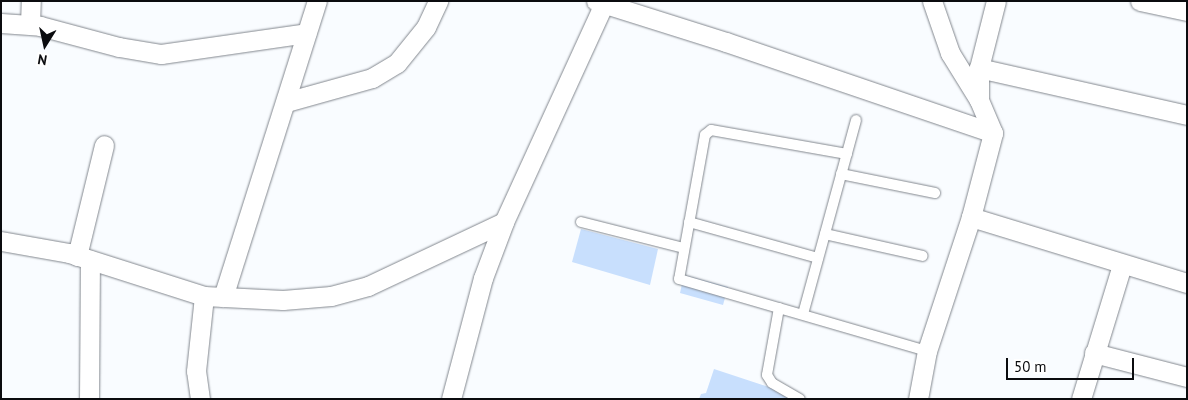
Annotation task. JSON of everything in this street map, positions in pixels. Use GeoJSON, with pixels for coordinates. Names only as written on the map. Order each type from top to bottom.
{"type":"FeatureCollection","features":[{"type":"Feature","properties":{"kind":"street"},"geometry":{"type":"LineString","coordinates":[[30,24],[31,1]]}},
{"type":"Feature","properties":{"kind":"street"},"geometry":{"type":"LineString","coordinates":[[200,399],[196,371],[214,297],[286,102],[317,1]]}},
{"type":"Feature","properties":{"kind":"street"},"geometry":{"type":"LineString","coordinates":[[286,102],[372,78],[397,63],[426,27],[438,1]]}},
{"type":"Feature","properties":{"kind":"street"},"geometry":{"type":"LineString","coordinates":[[918,399],[927,351],[972,218],[993,133],[979,100],[950,53],[932,1]]}},
{"type":"Feature","properties":{"kind":"street"},"geometry":{"type":"LineString","coordinates":[[979,100],[979,68],[996,1]]}},
{"type":"Feature","properties":{"kind":"street"},"geometry":{"type":"LineString","coordinates":[[1140,1],[1187,11]]}},
{"type":"Feature","properties":{"kind":"street"},"geometry":{"type":"LineString","coordinates":[[451,399],[483,278],[504,222],[601,2],[993,133]]}},
{"type":"Feature","properties":{"kind":"street"},"geometry":{"type":"LineString","coordinates":[[1,23],[30,24],[133,51],[162,54],[306,33]]}},
{"type":"Feature","properties":{"kind":"street"},"geometry":{"type":"LineString","coordinates":[[979,68],[1187,115]]}},
{"type":"Feature","properties":{"kind":"street"},"geometry":{"type":"LineString","coordinates":[[89,399],[83,258],[104,145]]}},
{"type":"Feature","properties":{"kind":"street"},"geometry":{"type":"LineString","coordinates":[[972,218],[1122,265],[1187,283]]}},
{"type":"Feature","properties":{"kind":"street"},"geometry":{"type":"LineString","coordinates":[[1,241],[83,258],[214,297],[283,300],[331,296],[368,286],[504,222]]}},
{"type":"Feature","properties":{"kind":"street"},"geometry":{"type":"LineString","coordinates":[[1081,399],[1122,265]]}},
{"type":"Feature","properties":{"kind":"street"},"geometry":{"type":"LineString","coordinates":[[1094,354],[1187,377]]}},
{"type":"Feature","properties":{"kind":"lane"},"geometry":{"type":"LineString","coordinates":[[803,314],[856,120]]}},
{"type":"Feature","properties":{"kind":"lane"},"geometry":{"type":"LineString","coordinates":[[847,154],[711,130],[705,136],[679,279],[927,351]]}},
{"type":"Feature","properties":{"kind":"lane"},"geometry":{"type":"LineString","coordinates":[[841,174],[934,193]]}},
{"type":"Feature","properties":{"kind":"lane"},"geometry":{"type":"LineString","coordinates":[[581,222],[684,248]]}},
{"type":"Feature","properties":{"kind":"lane"},"geometry":{"type":"LineString","coordinates":[[689,222],[818,258]]}},
{"type":"Feature","properties":{"kind":"lane"},"geometry":{"type":"LineString","coordinates":[[825,234],[923,256]]}},
{"type":"Feature","properties":{"kind":"lane"},"geometry":{"type":"LineString","coordinates":[[779,308],[766,375],[772,383],[800,399]]}},
{"type":"Feature","properties":{"kind":"building"},"geometry":{"type":"Polygon","coordinates":[[[581,229],[658,249],[650,285],[572,262],[581,229]]]}},
{"type":"Feature","properties":{"kind":"building"},"geometry":{"type":"Polygon","coordinates":[[[684,275],[728,287],[723,305],[680,293],[684,275]]]}},
{"type":"Feature","properties":{"kind":"building"},"geometry":{"type":"Polygon","coordinates":[[[714,369],[802,399],[699,399],[701,394],[706,393],[714,369]]]}}]}
